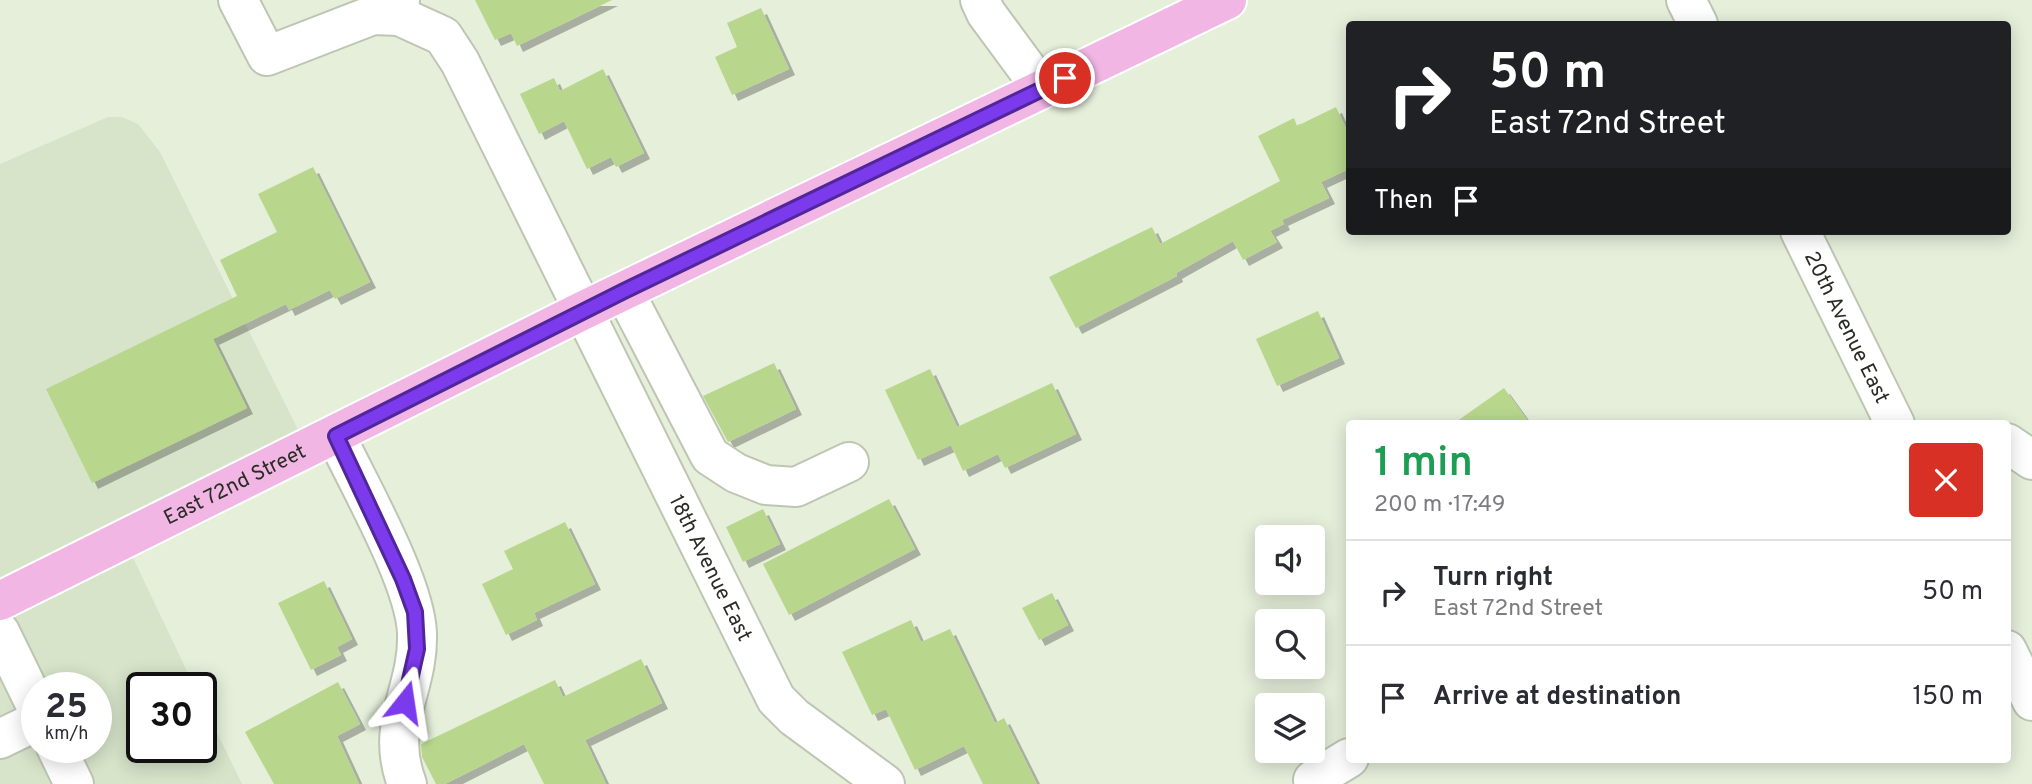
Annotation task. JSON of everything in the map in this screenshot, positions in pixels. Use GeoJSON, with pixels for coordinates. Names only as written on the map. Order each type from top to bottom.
{"type":"FeatureCollection","features":[{"type":"Feature","properties":{"kind":"main road","name":"East 72nd Street"},"geometry":{"type":"LineString","coordinates":[[0,601],[624,291],[1227,0]]}},
{"type":"Feature","properties":{"kind":"street"},"geometry":{"type":"LineString","coordinates":[[238,0],[267,56],[373,15],[399,8]]}},
{"type":"Feature","properties":{"kind":"street"},"geometry":{"type":"LineString","coordinates":[[980,0],[986,13],[1042,89]]}},
{"type":"Feature","properties":{"kind":"street"},"geometry":{"type":"LineString","coordinates":[[1686,0],[1696,21]]}},
{"type":"Feature","properties":{"kind":"street","name":"18th Avenue East"},"geometry":{"type":"LineString","coordinates":[[399,8],[443,36],[454,54],[776,699],[870,780]]}},
{"type":"Feature","properties":{"kind":"street","name":"20th Avenue East"},"geometry":{"type":"LineString","coordinates":[[1802,235],[1893,420]]}},
{"type":"Feature","properties":{"kind":"street"},"geometry":{"type":"LineString","coordinates":[[624,291],[710,456],[736,473],[766,485],[796,487],[849,462]]}},
{"type":"Feature","properties":{"kind":"street"},"geometry":{"type":"LineString","coordinates":[[336,436],[403,579],[415,612],[417,649],[397,744],[407,784]]}},
{"type":"Feature","properties":{"kind":"street"},"geometry":{"type":"LineString","coordinates":[[2011,446],[2032,460]]}},
{"type":"Feature","properties":{"kind":"street"},"geometry":{"type":"LineString","coordinates":[[0,632],[21,675]]}},
{"type":"Feature","properties":{"kind":"street"},"geometry":{"type":"LineString","coordinates":[[2011,658],[2032,701]]}},
{"type":"Feature","properties":{"kind":"street"},"geometry":{"type":"LineString","coordinates":[[0,739],[21,729]]}},
{"type":"Feature","properties":{"kind":"street"},"geometry":{"type":"LineString","coordinates":[[1313,780],[1346,760]]}},
{"type":"Feature","properties":{"kind":"street"},"geometry":{"type":"LineString","coordinates":[[64,763],[74,784]]}},
{"type":"Feature","properties":{"kind":"shaded area"},"geometry":{"type":"Polygon","coordinates":[[[108,117],[122,117],[138,124],[160,152],[308,450],[125,541],[187,672],[126,672],[126,763],[217,763],[217,733],[242,784],[0,784],[0,164],[108,117]]]}},
{"type":"Feature","properties":{"kind":"building"},"geometry":{"type":"Polygon","coordinates":[[[475,0],[612,0],[517,46],[511,33],[495,40],[475,0]]]}},
{"type":"Feature","properties":{"kind":"building"},"geometry":{"type":"Polygon","coordinates":[[[761,8],[789,69],[732,95],[715,57],[737,47],[727,23],[761,8]]]}},
{"type":"Feature","properties":{"kind":"building"},"geometry":{"type":"Polygon","coordinates":[[[603,69],[644,153],[616,167],[611,157],[587,169],[564,121],[539,134],[520,94],[554,78],[560,91],[603,69]]]}},
{"type":"Feature","properties":{"kind":"building"},"geometry":{"type":"Polygon","coordinates":[[[1336,107],[1346,129],[1346,170],[1321,182],[1329,198],[1282,220],[1284,224],[1270,231],[1277,242],[1243,260],[1233,241],[1176,273],[1177,276],[1076,328],[1049,277],[1152,227],[1160,244],[1280,181],[1258,136],[1294,118],[1297,126],[1336,107]]]}},
{"type":"Feature","properties":{"kind":"building"},"geometry":{"type":"Polygon","coordinates":[[[313,167],[370,282],[335,299],[330,290],[289,310],[286,304],[213,339],[247,408],[92,483],[46,389],[237,296],[220,260],[277,232],[258,194],[313,167]]]}},
{"type":"Feature","properties":{"kind":"building"},"geometry":{"type":"Polygon","coordinates":[[[1318,311],[1339,358],[1277,386],[1256,339],[1318,311]]]}},
{"type":"Feature","properties":{"kind":"building"},"geometry":{"type":"Polygon","coordinates":[[[774,363],[796,409],[728,442],[703,396],[774,363]]]}},
{"type":"Feature","properties":{"kind":"building"},"geometry":{"type":"Polygon","coordinates":[[[930,369],[957,427],[1052,383],[1076,434],[1005,468],[998,454],[963,471],[951,445],[918,460],[885,390],[930,369]]]}},
{"type":"Feature","properties":{"kind":"building"},"geometry":{"type":"Polygon","coordinates":[[[1504,388],[1527,420],[1459,420],[1504,388]]]}},
{"type":"Feature","properties":{"kind":"building"},"geometry":{"type":"Polygon","coordinates":[[[889,499],[915,549],[789,615],[763,564],[889,499]]]}},
{"type":"Feature","properties":{"kind":"building"},"geometry":{"type":"Polygon","coordinates":[[[763,509],[780,544],[743,562],[726,527],[763,509]]]}},
{"type":"Feature","properties":{"kind":"building"},"geometry":{"type":"Polygon","coordinates":[[[565,522],[595,584],[534,613],[537,620],[506,635],[482,584],[513,569],[504,551],[565,522]]]}},
{"type":"Feature","properties":{"kind":"building"},"geometry":{"type":"Polygon","coordinates":[[[324,581],[352,639],[337,647],[341,655],[311,670],[278,603],[324,581]]]}},
{"type":"Feature","properties":{"kind":"building"},"geometry":{"type":"Polygon","coordinates":[[[1052,593],[1068,625],[1039,640],[1022,608],[1052,593]]]}},
{"type":"Feature","properties":{"kind":"building"},"geometry":{"type":"Polygon","coordinates":[[[911,620],[921,642],[950,629],[995,723],[1004,718],[1037,784],[983,784],[964,746],[915,770],[886,709],[872,715],[842,652],[911,620]]]}},
{"type":"Feature","properties":{"kind":"building"},"geometry":{"type":"Polygon","coordinates":[[[641,659],[662,703],[585,740],[606,784],[544,784],[524,744],[445,784],[436,784],[422,757],[421,744],[555,680],[563,697],[641,659]]]}},
{"type":"Feature","properties":{"kind":"building"},"geometry":{"type":"Polygon","coordinates":[[[338,682],[360,724],[337,736],[359,784],[274,784],[245,732],[338,682]]]}},
{"type":"Feature","properties":{"kind":"route"},"geometry":{"type":"LineString","coordinates":[[405,702],[417,649],[415,612],[403,579],[336,436],[624,291],[1065,78]]}}]}
